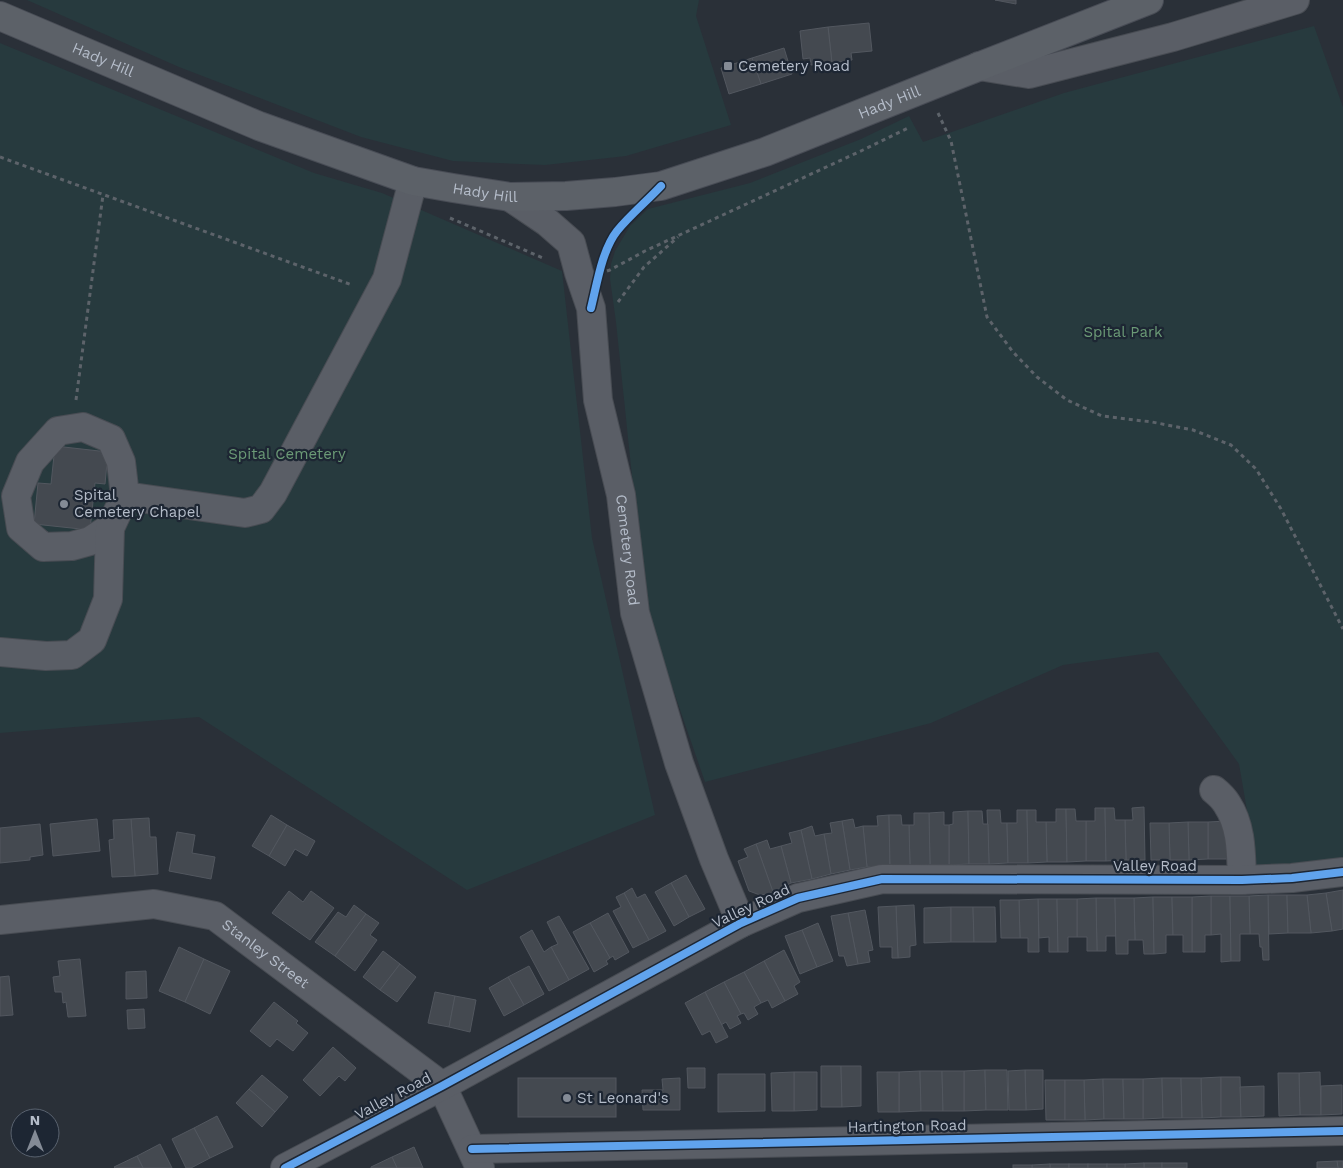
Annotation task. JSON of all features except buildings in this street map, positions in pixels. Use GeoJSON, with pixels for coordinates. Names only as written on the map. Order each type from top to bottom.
{"type":"FeatureCollection","features":[{"type":"Feature","properties":{"kind":"main road","name":"Hady Hill"},"geometry":{"type":"LineString","coordinates":[[0,16],[258,126],[413,181],[510,197],[566,196],[661,186],[765,152],[1149,0]]}},
{"type":"Feature","properties":{"kind":"street"},"geometry":{"type":"LineString","coordinates":[[979,66],[1029,74],[1173,37],[1295,0]]}},
{"type":"Feature","properties":{"kind":"street"},"geometry":{"type":"LineString","coordinates":[[125,496],[245,513],[261,509],[273,493],[386,279],[413,181]]}},
{"type":"Feature","properties":{"kind":"street","name":"Cemetery Road"},"geometry":{"type":"LineString","coordinates":[[510,197],[547,222],[571,243],[594,269],[603,307],[598,400],[621,494],[635,613],[679,763],[714,859],[741,923]]}},
{"type":"Feature","properties":{"kind":"street"},"geometry":{"type":"LineString","coordinates":[[0,652],[46,656],[72,655],[92,640],[108,598],[110,528],[125,496],[121,462],[111,439],[83,427],[58,431],[30,462],[16,496],[20,528],[43,546],[72,546],[90,541],[110,528]]}},
{"type":"Feature","properties":{"kind":"street"},"geometry":{"type":"LineString","coordinates":[[1214,790],[1227,803],[1235,820],[1240,841],[1242,880]]}},
{"type":"Feature","properties":{"kind":"street","name":"Valley Road"},"geometry":{"type":"LineString","coordinates":[[285,1168],[442,1086],[741,923],[798,898],[882,879],[1242,880],[1292,878],[1343,872]]}},
{"type":"Feature","properties":{"kind":"street","name":"Stanley Street"},"geometry":{"type":"LineString","coordinates":[[0,920],[154,904],[215,916],[442,1086]]}},
{"type":"Feature","properties":{"kind":"street"},"geometry":{"type":"LineString","coordinates":[[442,1086],[476,1158]]}},
{"type":"Feature","properties":{"kind":"street","name":"Hartington Road"},"geometry":{"type":"LineString","coordinates":[[476,1158],[1343,1131]]}},
{"type":"Feature","properties":{"kind":"path"},"geometry":{"type":"LineString","coordinates":[[930,117],[959,103],[948,79]]}},
{"type":"Feature","properties":{"kind":"path"},"geometry":{"type":"LineString","coordinates":[[938,113],[951,141],[987,317],[1014,352],[1037,377],[1067,400],[1102,416],[1152,422],[1193,430],[1231,445],[1256,470],[1281,509],[1341,621],[1343,629]]}},
{"type":"Feature","properties":{"kind":"path"},"geometry":{"type":"LineString","coordinates":[[446,216],[594,269],[610,270],[645,250],[913,125]]}},
{"type":"Feature","properties":{"kind":"path"},"geometry":{"type":"LineString","coordinates":[[0,157],[378,294]]}},
{"type":"Feature","properties":{"kind":"path"},"geometry":{"type":"LineString","coordinates":[[72,429],[103,195]]}},
{"type":"Feature","properties":{"kind":"path"},"geometry":{"type":"LineString","coordinates":[[603,307],[644,267],[682,234]]}},
{"type":"Feature","properties":{"kind":"green space"},"geometry":{"type":"Polygon","coordinates":[[[27,0],[699,0],[696,16],[731,125],[626,156],[545,165],[453,161],[361,137],[179,67],[27,0]]]}},
{"type":"Feature","properties":{"kind":"green space","name":"Spital Park"},"geometry":{"type":"Polygon","coordinates":[[[1314,26],[1343,107],[1343,860],[1256,869],[1239,764],[1158,652],[1063,665],[931,723],[705,782],[646,611],[610,279],[611,264],[615,251],[630,226],[648,209],[750,183],[861,139],[909,116],[923,142],[1064,93],[1314,26]]]}},
{"type":"Feature","properties":{"kind":"green space","name":"Spital Cemetery"},"geometry":{"type":"Polygon","coordinates":[[[0,43],[314,173],[382,193],[562,271],[592,538],[655,815],[467,890],[199,717],[0,733],[0,43]]]}},
{"type":"Feature","properties":{"kind":"cycle path"},"geometry":{"type":"LineString","coordinates":[[591,308],[607,248],[612,239],[627,219],[661,186]]}},
{"type":"Feature","properties":{"kind":"cycle path"},"geometry":{"type":"LineString","coordinates":[[285,1168],[442,1086],[741,923],[798,898],[882,879],[1242,880],[1292,878],[1343,872]]}},
{"type":"Feature","properties":{"kind":"cycle path"},"geometry":{"type":"LineString","coordinates":[[472,1149],[1343,1131]]}},
{"type":"Feature","properties":{"kind":"place","name":"Cemetery Road"},"geometry":{"type":"Point","coordinates":[728,66]}},
{"type":"Feature","properties":{"kind":"place","name":"Spital Cemetery Chapel"},"geometry":{"type":"Point","coordinates":[64,504]}},
{"type":"Feature","properties":{"kind":"place","name":"St Leonard's"},"geometry":{"type":"Point","coordinates":[567,1098]}}]}
